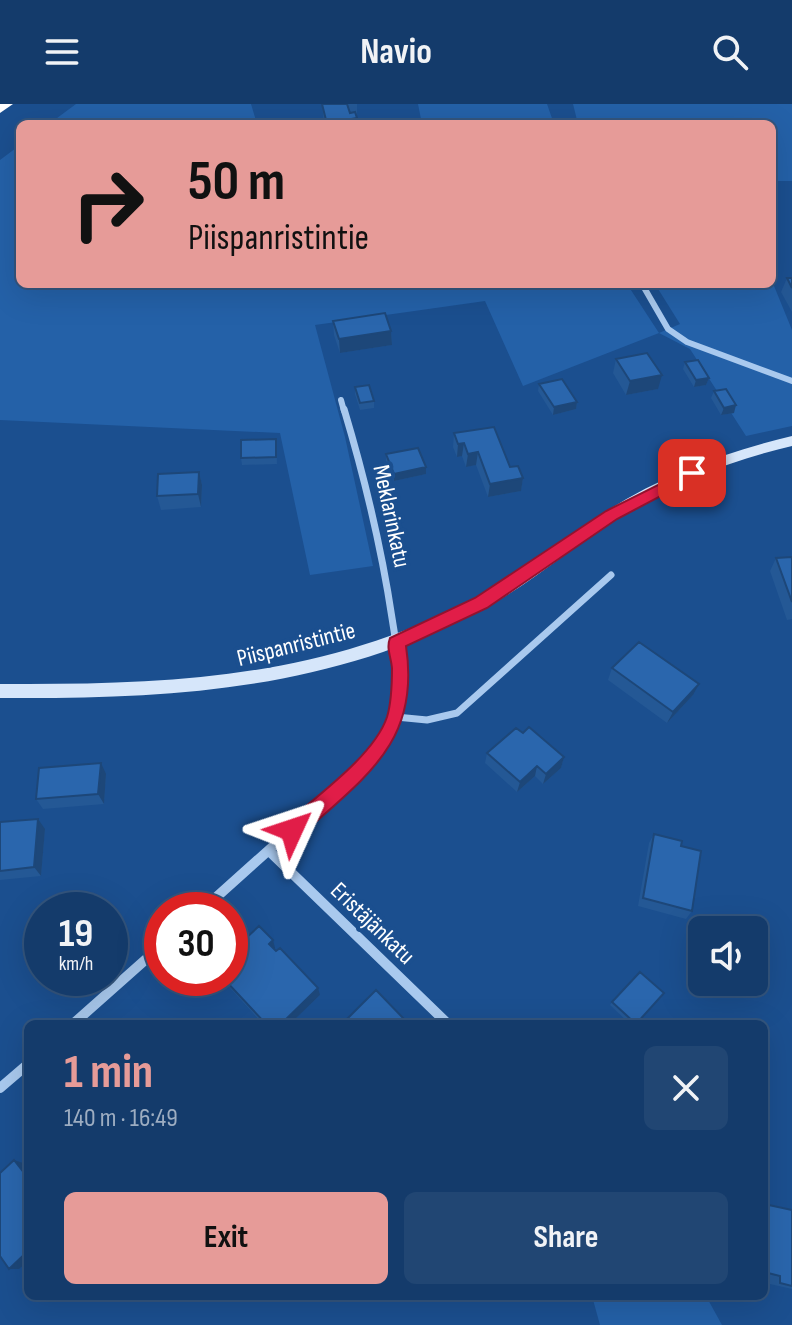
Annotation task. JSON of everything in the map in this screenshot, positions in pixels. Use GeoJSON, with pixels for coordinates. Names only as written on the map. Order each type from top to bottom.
{"type":"FeatureCollection","features":[{"type":"Feature","properties":{"kind":"highway"},"geometry":{"type":"LineString","coordinates":[[0,108],[6,104]]}},
{"type":"Feature","properties":{"kind":"street"},"geometry":{"type":"LineString","coordinates":[[644,288],[668,329],[687,342],[792,381]]}},
{"type":"Feature","properties":{"kind":"street","name":"Meklarinkatu"},"geometry":{"type":"LineString","coordinates":[[341,400],[370,494],[397,643],[400,668],[396,717]]}},
{"type":"Feature","properties":{"kind":"street","name":"Piispanristintie"},"geometry":{"type":"LineString","coordinates":[[0,691],[122,693],[228,685],[300,671],[397,643],[481,603],[645,495],[708,466],[792,441]]}},
{"type":"Feature","properties":{"kind":"street"},"geometry":{"type":"LineString","coordinates":[[222,892],[360,769],[384,740],[396,717],[427,720],[457,713],[611,575]]}},
{"type":"Feature","properties":{"kind":"street","name":"Eristäjänkatu"},"geometry":{"type":"LineString","coordinates":[[269,851],[444,1020]]}},
{"type":"Feature","properties":{"kind":"street"},"geometry":{"type":"LineString","coordinates":[[78,1020],[144,961]]}},
{"type":"Feature","properties":{"kind":"street"},"geometry":{"type":"LineString","coordinates":[[0,1088],[24,1067]]}},
{"type":"Feature","properties":{"kind":"shaded area"},"geometry":{"type":"Polygon","coordinates":[[[76,104],[251,104],[256,120],[54,120],[76,104]]]}},
{"type":"Feature","properties":{"kind":"shaded area"},"geometry":{"type":"Polygon","coordinates":[[[418,104],[547,104],[553,120],[421,120],[418,104]]]}},
{"type":"Feature","properties":{"kind":"shaded area"},"geometry":{"type":"Polygon","coordinates":[[[573,104],[792,104],[792,181],[776,181],[776,120],[577,120],[573,104]]]}},
{"type":"Feature","properties":{"kind":"shaded area"},"geometry":{"type":"Polygon","coordinates":[[[16,148],[16,288],[630,288],[659,333],[523,386],[485,301],[315,325],[345,437],[373,566],[310,575],[280,433],[0,420],[0,160],[16,148]]]}},
{"type":"Feature","properties":{"kind":"shaded area"},"geometry":{"type":"Polygon","coordinates":[[[658,288],[775,288],[792,330],[792,426],[746,436],[690,349],[659,333],[680,324],[658,288]]]}},
{"type":"Feature","properties":{"kind":"shaded area"},"geometry":{"type":"Polygon","coordinates":[[[593,1300],[708,1300],[722,1325],[600,1325],[593,1300]]]}},
{"type":"Feature","properties":{"kind":"building"},"geometry":{"type":"Polygon","coordinates":[[[322,104],[347,104],[350,113],[355,112],[357,118],[351,120],[326,120],[322,104]]]}},
{"type":"Feature","properties":{"kind":"building"},"geometry":{"type":"Polygon","coordinates":[[[385,313],[391,331],[339,339],[333,321],[385,313]]]}},
{"type":"Feature","properties":{"kind":"building"},"geometry":{"type":"Polygon","coordinates":[[[647,353],[662,375],[630,381],[616,359],[647,353]]]}},
{"type":"Feature","properties":{"kind":"building"},"geometry":{"type":"Polygon","coordinates":[[[698,360],[709,378],[696,380],[685,362],[698,360]]]}},
{"type":"Feature","properties":{"kind":"building"},"geometry":{"type":"Polygon","coordinates":[[[562,379],[577,402],[554,407],[539,384],[562,379]]]}},
{"type":"Feature","properties":{"kind":"building"},"geometry":{"type":"Polygon","coordinates":[[[369,385],[374,401],[360,403],[355,387],[369,385]]]}},
{"type":"Feature","properties":{"kind":"building"},"geometry":{"type":"Polygon","coordinates":[[[726,389],[736,405],[724,408],[714,391],[726,389]]]}},
{"type":"Feature","properties":{"kind":"building"},"geometry":{"type":"Polygon","coordinates":[[[494,427],[510,467],[518,466],[523,478],[490,484],[478,452],[468,454],[464,443],[458,444],[454,433],[494,427]]]}},
{"type":"Feature","properties":{"kind":"building"},"geometry":{"type":"Polygon","coordinates":[[[276,439],[276,457],[241,458],[241,440],[276,439]]]}},
{"type":"Feature","properties":{"kind":"building"},"geometry":{"type":"Polygon","coordinates":[[[418,448],[426,467],[394,474],[386,454],[418,448]]]}},
{"type":"Feature","properties":{"kind":"building"},"geometry":{"type":"Polygon","coordinates":[[[199,472],[198,494],[157,496],[158,474],[199,472]]]}},
{"type":"Feature","properties":{"kind":"building"},"geometry":{"type":"Polygon","coordinates":[[[792,557],[792,602],[776,558],[792,557]]]}},
{"type":"Feature","properties":{"kind":"building"},"geometry":{"type":"Polygon","coordinates":[[[639,642],[699,684],[673,712],[612,668],[639,642]]]}},
{"type":"Feature","properties":{"kind":"building"},"geometry":{"type":"Polygon","coordinates":[[[529,727],[564,757],[546,774],[537,766],[520,782],[487,753],[516,728],[523,733],[529,727]]]}},
{"type":"Feature","properties":{"kind":"building"},"geometry":{"type":"Polygon","coordinates":[[[101,763],[98,794],[36,799],[39,768],[101,763]]]}},
{"type":"Feature","properties":{"kind":"building"},"geometry":{"type":"Polygon","coordinates":[[[38,819],[34,867],[0,871],[0,822],[38,819]]]}},
{"type":"Feature","properties":{"kind":"building"},"geometry":{"type":"Polygon","coordinates":[[[654,834],[682,841],[681,846],[701,851],[692,911],[643,898],[654,834]]]}},
{"type":"Feature","properties":{"kind":"building"},"geometry":{"type":"Polygon","coordinates":[[[259,926],[273,940],[269,944],[276,951],[280,948],[318,988],[285,1020],[262,1020],[240,996],[248,996],[248,936],[259,926]]]}},
{"type":"Feature","properties":{"kind":"building"},"geometry":{"type":"Polygon","coordinates":[[[640,972],[664,993],[640,1020],[632,1020],[612,1002],[640,972]]]}},
{"type":"Feature","properties":{"kind":"building"},"geometry":{"type":"Polygon","coordinates":[[[376,990],[404,1019],[403,1020],[346,1020],[376,990]]]}},
{"type":"Feature","properties":{"kind":"building"},"geometry":{"type":"Polygon","coordinates":[[[14,1160],[24,1173],[24,1255],[9,1269],[0,1256],[0,1173],[14,1160]]]}},
{"type":"Feature","properties":{"kind":"building"},"geometry":{"type":"Polygon","coordinates":[[[768,1205],[792,1210],[792,1286],[780,1283],[780,1276],[768,1273],[768,1205]]]}},
{"type":"Feature","properties":{"kind":"route"},"geometry":{"type":"LineString","coordinates":[[292,830],[360,769],[384,740],[396,717],[400,684],[397,643],[481,603],[611,515],[692,473]]}}]}
